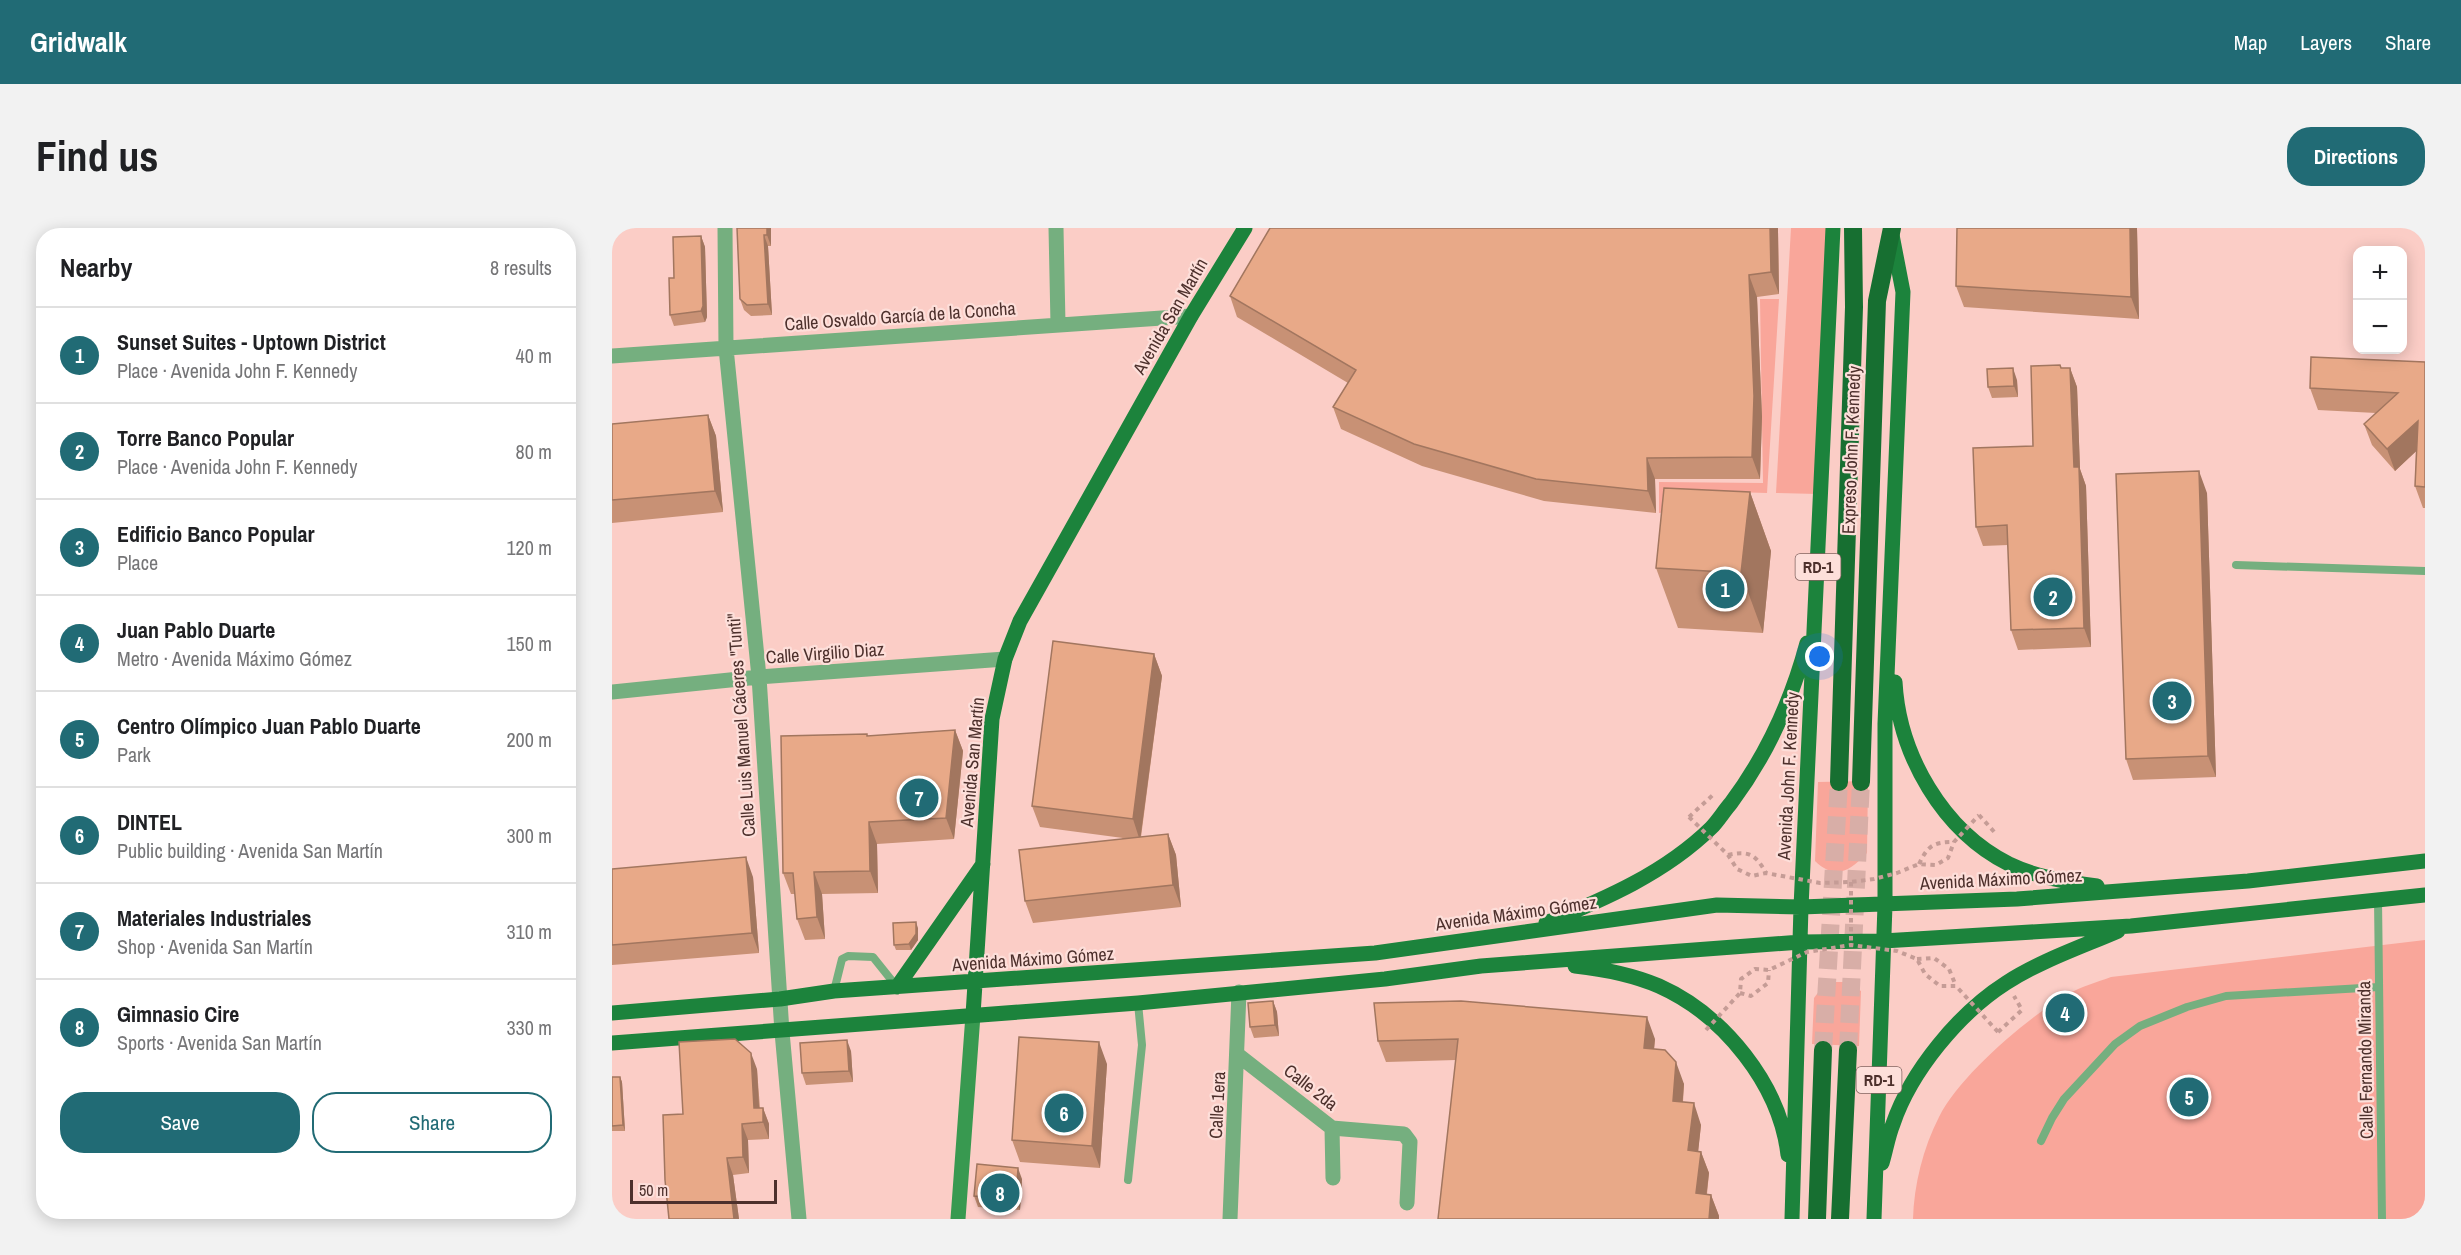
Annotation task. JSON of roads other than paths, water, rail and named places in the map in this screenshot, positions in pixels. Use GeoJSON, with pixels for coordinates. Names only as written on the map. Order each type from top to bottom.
{"type":"FeatureCollection","features":[{"type":"Feature","properties":{"kind":"highway","name":"Expreso John F. Kennedy"},"geometry":{"type":"LineString","coordinates":[[1839,782],[1854,308],[1853,228]]}},
{"type":"Feature","properties":{"kind":"highway","name":"Expreso John F. Kennedy"},"geometry":{"type":"LineString","coordinates":[[1861,782],[1877,301],[1892,232]]}},
{"type":"Feature","properties":{"kind":"highway"},"geometry":{"type":"LineString","coordinates":[[1817,1219],[1823,1050]]}},
{"type":"Feature","properties":{"kind":"highway","name":"RD-1"},"geometry":{"type":"LineString","coordinates":[[1840,1219],[1848,1050]]}},
{"type":"Feature","properties":{"kind":"main road","name":"Avenida San Martín"},"geometry":{"type":"LineString","coordinates":[[958,1219],[976,983],[992,719],[1005,660],[1020,621],[1191,316],[1245,228]]}},
{"type":"Feature","properties":{"kind":"main road","name":"Avenida John F. Kennedy"},"geometry":{"type":"LineString","coordinates":[[1793,1212],[1801,907],[1833,228]]}},
{"type":"Feature","properties":{"kind":"main road","name":"RD-1"},"geometry":{"type":"LineString","coordinates":[[1874,1219],[1885,904],[1885,724],[1903,292],[1892,232]]}},
{"type":"Feature","properties":{"kind":"main road"},"geometry":{"type":"LineString","coordinates":[[1526,931],[1594,903],[1646,877],[1687,849],[1713,826],[1738,793],[1767,743],[1801,666],[1815,614]]}},
{"type":"Feature","properties":{"kind":"main road"},"geometry":{"type":"LineString","coordinates":[[1890,616],[1896,700],[1910,749],[1929,789],[1963,832],[1986,850],[2011,865],[2062,882],[2127,890]]}},
{"type":"Feature","properties":{"kind":"main road","name":"Avenida Máximo Gómez"},"geometry":{"type":"LineString","coordinates":[[612,1013],[780,999],[834,991],[976,983],[1375,953],[1717,905],[1801,907],[2017,899],[2248,881],[2425,861]]}},
{"type":"Feature","properties":{"kind":"main road"},"geometry":{"type":"LineString","coordinates":[[897,987],[983,863]]}},
{"type":"Feature","properties":{"kind":"main road"},"geometry":{"type":"LineString","coordinates":[[612,1044],[1138,1003],[1385,979],[1481,966],[1801,942],[1883,941],[2131,926],[2425,895]]}},
{"type":"Feature","properties":{"kind":"main road"},"geometry":{"type":"LineString","coordinates":[[1875,1189],[1893,1122],[1916,1077],[1952,1029],[1982,1000],[2007,982],[2067,952],[2131,926]]}},
{"type":"Feature","properties":{"kind":"main road"},"geometry":{"type":"LineString","coordinates":[[1542,962],[1588,967],[1630,976],[1660,987],[1705,1013],[1753,1064],[1771,1095],[1786,1138],[1793,1212]]}},
{"type":"Feature","properties":{"kind":"street","name":"Calle Luis Manuel Cáceres \"Tunti\""},"geometry":{"type":"LineString","coordinates":[[725,228],[726,348],[759,677],[782,1032],[799,1219]]}},
{"type":"Feature","properties":{"kind":"street"},"geometry":{"type":"LineString","coordinates":[[1056,228],[1058,324]]}},
{"type":"Feature","properties":{"kind":"street","name":"Calle Osvaldo García de la Concha"},"geometry":{"type":"LineString","coordinates":[[612,356],[1191,316]]}},
{"type":"Feature","properties":{"kind":"street","name":"Calle Virgilio Diaz"},"geometry":{"type":"LineString","coordinates":[[612,692],[759,677],[1005,660]]}},
{"type":"Feature","properties":{"kind":"street","name":"Calle 1era"},"geometry":{"type":"LineString","coordinates":[[1230,1219],[1239,992]]}},
{"type":"Feature","properties":{"kind":"street","name":"Calle 2da"},"geometry":{"type":"LineString","coordinates":[[1238,1055],[1332,1128],[1404,1134],[1410,1142],[1407,1203]]}},
{"type":"Feature","properties":{"kind":"street"},"geometry":{"type":"LineString","coordinates":[[1332,1128],[1333,1178]]}},
{"type":"Feature","properties":{"kind":"lane"},"geometry":{"type":"LineString","coordinates":[[2236,565],[2425,571]]}},
{"type":"Feature","properties":{"kind":"lane","name":"Calle Fernando Miranda"},"geometry":{"type":"LineString","coordinates":[[2378,900],[2382,1219]]}},
{"type":"Feature","properties":{"kind":"lane"},"geometry":{"type":"LineString","coordinates":[[834,991],[842,959],[848,956],[873,957],[897,987]]}},
{"type":"Feature","properties":{"kind":"lane"},"geometry":{"type":"LineString","coordinates":[[2041,1141],[2064,1099],[2115,1044],[2140,1026],[2187,1007],[2226,996],[2379,987]]}},
{"type":"Feature","properties":{"kind":"lane"},"geometry":{"type":"LineString","coordinates":[[1128,1180],[1142,1045],[1138,1003]]}},
{"type":"Feature","properties":{"kind":"tunnel"},"geometry":{"type":"LineString","coordinates":[[1823,1050],[1839,782]]}},
{"type":"Feature","properties":{"kind":"tunnel"},"geometry":{"type":"LineString","coordinates":[[1848,1050],[1861,782]]}},
{"type":"Feature","properties":{"kind":"place","name":"Sunset Suites - Uptown District"},"geometry":{"type":"Point","coordinates":[1725,589]}},
{"type":"Feature","properties":{"kind":"place","name":"Torre Banco Popular"},"geometry":{"type":"Point","coordinates":[2053,597]}},
{"type":"Feature","properties":{"kind":"place","name":"Edificio Banco Popular"},"geometry":{"type":"Point","coordinates":[2172,701]}},
{"type":"Feature","properties":{"kind":"place","name":"Materiales Industriales"},"geometry":{"type":"Point","coordinates":[919,798]}},
{"type":"Feature","properties":{"kind":"place","name":"Juan Pablo Duarte"},"geometry":{"type":"Point","coordinates":[2065,1013]}},
{"type":"Feature","properties":{"kind":"place","name":"Centro Olímpico Juan Pablo Duarte"},"geometry":{"type":"Point","coordinates":[2189,1097]}},
{"type":"Feature","properties":{"kind":"place","name":"DINTEL"},"geometry":{"type":"Point","coordinates":[1064,1113]}},
{"type":"Feature","properties":{"kind":"place","name":"Gimnasio Cire"},"geometry":{"type":"Point","coordinates":[1000,1193]}}]}
